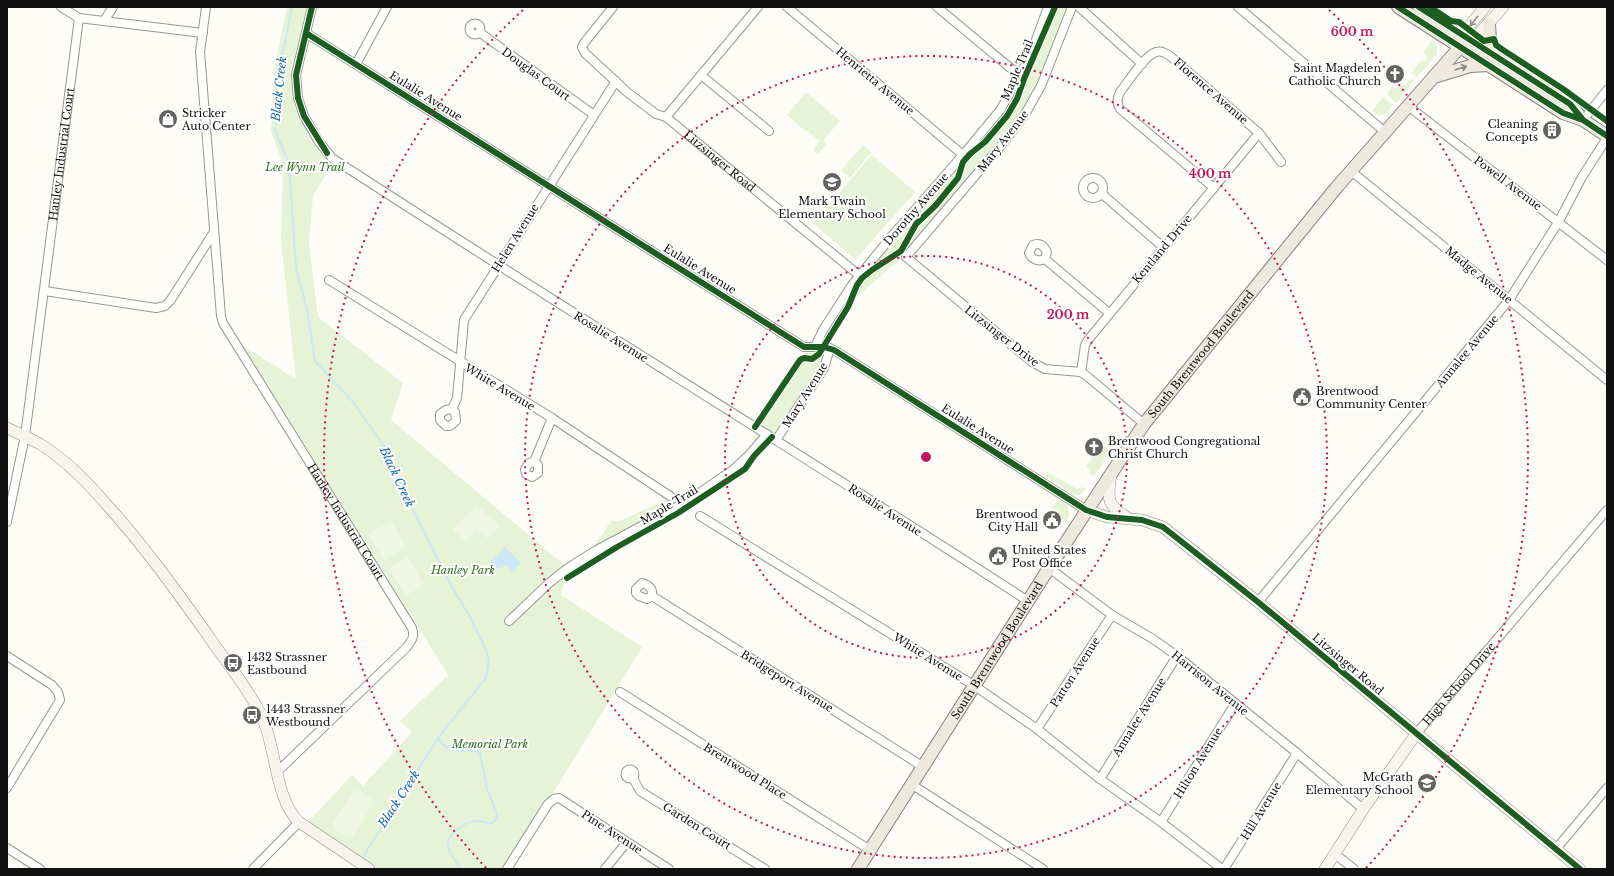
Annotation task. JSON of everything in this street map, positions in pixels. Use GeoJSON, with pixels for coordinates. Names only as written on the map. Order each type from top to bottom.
{"type":"FeatureCollection","features":[{"type":"Feature","properties":{"kind":"main road"},"geometry":{"type":"LineString","coordinates":[[1398,7],[1501,59],[1570,104],[1583,120],[1607,137]]}},
{"type":"Feature","properties":{"kind":"main road"},"geometry":{"type":"LineString","coordinates":[[1419,7],[1465,41],[1490,65],[1563,113],[1583,120]]}},
{"type":"Feature","properties":{"kind":"main road"},"geometry":{"type":"LineString","coordinates":[[1489,24],[1490,40],[1501,59]]}},
{"type":"Feature","properties":{"kind":"main road","name":"South Brentwood Boulevard"},"geometry":{"type":"LineString","coordinates":[[858,869],[922,766],[975,686],[1048,568],[1144,424],[1336,188],[1465,41]]}},
{"type":"Feature","properties":{"kind":"main road"},"geometry":{"type":"LineString","coordinates":[[1433,77],[1470,66],[1490,65]]}},
{"type":"Feature","properties":{"kind":"street"},"geometry":{"type":"LineString","coordinates":[[61,7],[79,18],[202,34]]}},
{"type":"Feature","properties":{"kind":"street"},"geometry":{"type":"LineString","coordinates":[[104,21],[113,7]]}},
{"type":"Feature","properties":{"kind":"street","name":"Hanley Industrial Court"},"geometry":{"type":"LineString","coordinates":[[206,7],[200,52],[219,309],[223,323],[414,634],[413,639],[406,648],[278,771]]}},
{"type":"Feature","properties":{"kind":"street","name":"Rosalie Avenue"},"geometry":{"type":"LineString","coordinates":[[312,7],[296,76],[298,98],[304,116],[327,153],[332,158],[498,266],[767,434],[1028,601]]}},
{"type":"Feature","properties":{"kind":"street"},"geometry":{"type":"LineString","coordinates":[[356,64],[387,7]]}},
{"type":"Feature","properties":{"kind":"street","name":"Litzsinger Road"},"geometry":{"type":"LineString","coordinates":[[613,7],[584,42],[582,47],[585,53],[616,80],[627,92],[656,114],[666,117],[860,276]]}},
{"type":"Feature","properties":{"kind":"street"},"geometry":{"type":"LineString","coordinates":[[666,117],[758,7]]}},
{"type":"Feature","properties":{"kind":"street","name":"Henrietta Avenue"},"geometry":{"type":"LineString","coordinates":[[787,7],[964,155]]}},
{"type":"Feature","properties":{"kind":"street"},"geometry":{"type":"LineString","coordinates":[[937,7],[1020,76]]}},
{"type":"Feature","properties":{"kind":"street","name":"Dorothy Avenue"},"geometry":{"type":"LineString","coordinates":[[815,348],[823,330],[852,285],[891,237],[964,155],[1001,109],[1020,76],[1034,46],[1048,7]]}},
{"type":"Feature","properties":{"kind":"street","name":"Mary Avenue"},"geometry":{"type":"LineString","coordinates":[[906,257],[1004,142],[1024,116],[1041,86],[1072,7]]}},
{"type":"Feature","properties":{"kind":"street"},"geometry":{"type":"LineString","coordinates":[[1079,7],[1142,64],[1118,96],[1118,105],[1120,109],[1214,188]]}},
{"type":"Feature","properties":{"kind":"street"},"geometry":{"type":"LineString","coordinates":[[1238,7],[1385,132]]}},
{"type":"Feature","properties":{"kind":"street","name":"South Brentwood Boulevard"},"geometry":{"type":"LineString","coordinates":[[1465,41],[1470,25],[1485,7]]}},
{"type":"Feature","properties":{"kind":"street","name":"South Brentwood Boulevard"},"geometry":{"type":"LineString","coordinates":[[1465,41],[1489,24],[1502,7]]}},
{"type":"Feature","properties":{"kind":"street","name":"Hanley Industrial Court"},"geometry":{"type":"LineString","coordinates":[[7,522],[25,436],[45,291],[79,18]]}},
{"type":"Feature","properties":{"kind":"street","name":"Douglas Court"},"geometry":{"type":"LineString","coordinates":[[479,32],[594,115]]}},
{"type":"Feature","properties":{"kind":"street","name":"Eulalie Avenue"},"geometry":{"type":"LineString","coordinates":[[306,33],[804,347],[830,348],[1086,510]]}},
{"type":"Feature","properties":{"kind":"street","name":"Florence Avenue"},"geometry":{"type":"LineString","coordinates":[[1142,64],[1150,55],[1156,52],[1167,54],[1259,133],[1281,162]]}},
{"type":"Feature","properties":{"kind":"street"},"geometry":{"type":"LineString","coordinates":[[701,75],[769,131]]}},
{"type":"Feature","properties":{"kind":"street","name":"Helen Avenue"},"geometry":{"type":"LineString","coordinates":[[452,409],[457,398],[459,362],[464,320],[616,80]]}},
{"type":"Feature","properties":{"kind":"street"},"geometry":{"type":"LineString","coordinates":[[1583,120],[1607,90]]}},
{"type":"Feature","properties":{"kind":"street","name":"Powell Avenue"},"geometry":{"type":"LineString","coordinates":[[1408,106],[1607,260]]}},
{"type":"Feature","properties":{"kind":"street","name":"Kentland Drive"},"geometry":{"type":"LineString","coordinates":[[1081,372],[1085,345],[1109,313],[1259,133]]}},
{"type":"Feature","properties":{"kind":"street","name":"Annalee Avenue"},"geometry":{"type":"LineString","coordinates":[[1258,602],[1510,300],[1607,137]]}},
{"type":"Feature","properties":{"kind":"street","name":"Madge Avenue"},"geometry":{"type":"LineString","coordinates":[[1351,171],[1607,380]]}},
{"type":"Feature","properties":{"kind":"street"},"geometry":{"type":"LineString","coordinates":[[1101,193],[1164,247]]}},
{"type":"Feature","properties":{"kind":"street"},"geometry":{"type":"LineString","coordinates":[[45,291],[156,308],[165,306],[170,301],[214,232]]}},
{"type":"Feature","properties":{"kind":"street","name":"Litzsinger Drive"},"geometry":{"type":"LineString","coordinates":[[906,257],[1032,362],[1051,370],[1081,372]]}},
{"type":"Feature","properties":{"kind":"street"},"geometry":{"type":"LineString","coordinates":[[1045,259],[1109,313]]}},
{"type":"Feature","properties":{"kind":"street","name":"White Avenue"},"geometry":{"type":"LineString","coordinates":[[329,280],[459,362],[552,418],[670,496]]}},
{"type":"Feature","properties":{"kind":"street","name":"Mary Avenue"},"geometry":{"type":"LineString","coordinates":[[776,440],[824,368],[830,348]]}},
{"type":"Feature","properties":{"kind":"street"},"geometry":{"type":"LineString","coordinates":[[1081,372],[1144,424]]}},
{"type":"Feature","properties":{"kind":"street"},"geometry":{"type":"LineString","coordinates":[[534,462],[552,418]]}},
{"type":"Feature","properties":{"kind":"street"},"geometry":{"type":"LineString","coordinates":[[7,428],[25,436],[54,453],[78,475],[138,539],[236,676],[261,715],[270,740],[288,810],[299,822],[368,868]]}},
{"type":"Feature","properties":{"kind":"street"},"geometry":{"type":"LineString","coordinates":[[509,621],[549,583],[568,568],[686,502],[734,469],[748,456],[767,434]]}},
{"type":"Feature","properties":{"kind":"street"},"geometry":{"type":"LineString","coordinates":[[1111,473],[1109,499],[1111,506],[1129,518]]}},
{"type":"Feature","properties":{"kind":"street","name":"Litzsinger Road"},"geometry":{"type":"LineString","coordinates":[[1086,510],[1107,517],[1142,520],[1163,527],[1258,602],[1580,869]]}},
{"type":"Feature","properties":{"kind":"street","name":"High School Drive"},"geometry":{"type":"LineString","coordinates":[[1325,869],[1363,809],[1416,734],[1607,510]]}},
{"type":"Feature","properties":{"kind":"street","name":"White Avenue"},"geometry":{"type":"LineString","coordinates":[[700,516],[975,686],[1037,729],[1100,779],[1161,822],[1223,869]]}},
{"type":"Feature","properties":{"kind":"street","name":"Harrison Avenue"},"geometry":{"type":"LineString","coordinates":[[1048,568],[1112,615],[1153,639],[1177,656],[1297,753],[1363,809]]}},
{"type":"Feature","properties":{"kind":"street","name":"Bridgeport Avenue"},"geometry":{"type":"LineString","coordinates":[[652,596],[922,766]]}},
{"type":"Feature","properties":{"kind":"street","name":"Patton Avenue"},"geometry":{"type":"LineString","coordinates":[[1037,729],[1112,615]]}},
{"type":"Feature","properties":{"kind":"street"},"geometry":{"type":"LineString","coordinates":[[7,656],[52,685],[58,692],[60,700],[7,788]]}},
{"type":"Feature","properties":{"kind":"street","name":"Annalee Avenue"},"geometry":{"type":"LineString","coordinates":[[1100,779],[1177,656]]}},
{"type":"Feature","properties":{"kind":"street","name":"Brentwood Place"},"geometry":{"type":"LineString","coordinates":[[620,692],[870,850]]}},
{"type":"Feature","properties":{"kind":"street","name":"Hilton Avenue"},"geometry":{"type":"LineString","coordinates":[[1161,822],[1235,704]]}},
{"type":"Feature","properties":{"kind":"street","name":"Hill Avenue"},"geometry":{"type":"LineString","coordinates":[[1223,869],[1297,753]]}},
{"type":"Feature","properties":{"kind":"street","name":"Garden Court"},"geometry":{"type":"LineString","coordinates":[[633,778],[640,791],[766,869]]}},
{"type":"Feature","properties":{"kind":"street"},"geometry":{"type":"LineString","coordinates":[[911,784],[1043,869]]}},
{"type":"Feature","properties":{"kind":"street"},"geometry":{"type":"LineString","coordinates":[[1556,849],[1607,788]]}},
{"type":"Feature","properties":{"kind":"street","name":"Pine Avenue"},"geometry":{"type":"LineString","coordinates":[[507,869],[548,804],[554,799],[559,798],[669,869]]}},
{"type":"Feature","properties":{"kind":"street"},"geometry":{"type":"LineString","coordinates":[[253,869],[299,822]]}},
{"type":"Feature","properties":{"kind":"street"},"geometry":{"type":"LineString","coordinates":[[605,869],[627,842]]}},
{"type":"Feature","properties":{"kind":"street"},"geometry":{"type":"LineString","coordinates":[[7,848],[40,869]]}},
{"type":"Feature","properties":{"kind":"street"},"geometry":{"type":"LineString","coordinates":[[1335,854],[1354,869]]}},
{"type":"Feature","properties":{"kind":"green space"},"geometry":{"type":"Polygon","coordinates":[[[287,7],[307,7],[293,73],[297,104],[303,123],[317,148],[332,165],[313,196],[309,242],[318,317],[403,383],[391,420],[568,568],[546,586],[550,588],[583,563],[611,521],[620,521],[666,499],[680,504],[732,468],[755,443],[754,437],[759,424],[805,353],[816,352],[829,326],[862,278],[996,123],[1028,67],[1052,7],[1068,7],[1048,64],[1026,108],[1011,129],[901,258],[857,297],[823,355],[824,361],[788,419],[771,442],[746,470],[688,509],[608,555],[563,585],[561,595],[642,647],[507,869],[369,869],[309,822],[352,775],[363,786],[412,732],[400,721],[448,675],[243,346],[296,379],[281,240],[283,164],[271,131],[274,71],[287,7]]]}},
{"type":"Feature","properties":{"kind":"green space"},"geometry":{"type":"Polygon","coordinates":[[[1432,40],[1437,46],[1437,54],[1417,77],[1411,73],[1422,60],[1425,62],[1428,58],[1423,52],[1432,40]]]}},
{"type":"Feature","properties":{"kind":"green space"},"geometry":{"type":"Polygon","coordinates":[[[1411,79],[1414,81],[1396,103],[1387,94],[1393,86],[1396,89],[1400,85],[1403,87],[1411,79]]]}},
{"type":"Feature","properties":{"kind":"green space"},"geometry":{"type":"Polygon","coordinates":[[[806,92],[840,121],[824,139],[826,144],[818,154],[813,150],[820,141],[806,130],[805,131],[787,115],[806,92]]]}},
{"type":"Feature","properties":{"kind":"green space"},"geometry":{"type":"Polygon","coordinates":[[[1383,97],[1393,105],[1386,114],[1378,115],[1372,111],[1383,97]]]}},
{"type":"Feature","properties":{"kind":"green space"},"geometry":{"type":"Polygon","coordinates":[[[863,145],[871,152],[850,178],[841,170],[863,145]]]}},
{"type":"Feature","properties":{"kind":"green space"},"geometry":{"type":"Polygon","coordinates":[[[872,155],[915,192],[855,260],[813,223],[872,155]]]}},
{"type":"Feature","properties":{"kind":"green space"},"geometry":{"type":"Polygon","coordinates":[[[1101,444],[1112,450],[1094,476],[1089,473],[1090,470],[1086,467],[1101,444]]]}},
{"type":"Feature","properties":{"kind":"green space"},"geometry":{"type":"Polygon","coordinates":[[[1047,472],[1077,489],[1082,487],[1086,489],[1080,495],[1074,495],[1045,476],[1047,472]]]}},
{"type":"Feature","properties":{"kind":"green space"},"geometry":{"type":"Polygon","coordinates":[[[1058,499],[1069,506],[1069,516],[1065,523],[1057,518],[1059,512],[1052,508],[1058,499]]]}},
{"type":"Feature","properties":{"kind":"green space"},"geometry":{"type":"Polygon","coordinates":[[[476,505],[500,526],[488,539],[476,529],[465,541],[453,530],[476,505]]]}},
{"type":"Feature","properties":{"kind":"green space"},"geometry":{"type":"Polygon","coordinates":[[[391,521],[406,546],[384,560],[368,535],[391,521]]]}},
{"type":"Feature","properties":{"kind":"green space"},"geometry":{"type":"Polygon","coordinates":[[[407,557],[424,584],[406,596],[389,568],[407,557]]]}},
{"type":"Feature","properties":{"kind":"green space"},"geometry":{"type":"Polygon","coordinates":[[[358,790],[372,799],[373,804],[353,836],[347,837],[335,830],[333,823],[353,793],[358,790]]]}},
{"type":"Feature","properties":{"kind":"water"},"geometry":{"type":"Polygon","coordinates":[[[505,547],[521,563],[513,572],[506,565],[498,569],[491,562],[505,547]]]}},
{"type":"Feature","properties":{"kind":"waterway","name":"Black Creek"},"geometry":{"type":"LineString","coordinates":[[292,7],[278,75],[275,130],[289,164],[296,268],[307,309],[315,361],[353,402],[386,449],[405,494],[453,589],[469,615],[487,652],[489,661],[486,678],[438,738],[361,860]]}},
{"type":"Feature","properties":{"kind":"waterway"},"geometry":{"type":"LineString","coordinates":[[438,738],[441,743],[450,749],[477,751],[480,753],[487,789],[497,814],[496,820],[491,824],[479,821],[471,822],[457,830],[450,838],[448,842],[449,850],[461,869]]}},
{"type":"Feature","properties":{"kind":"cycle path"},"geometry":{"type":"LineString","coordinates":[[312,7],[296,75],[298,98],[304,116],[327,153]]}},
{"type":"Feature","properties":{"kind":"cycle path","name":"Maple Trail"},"geometry":{"type":"LineString","coordinates":[[755,427],[800,360],[804,358],[812,359],[819,354],[848,307],[857,285],[862,278],[901,251],[916,224],[935,206],[958,178],[963,162],[970,154],[985,142],[1007,116],[1017,99],[1055,7]]}},
{"type":"Feature","properties":{"kind":"cycle path"},"geometry":{"type":"LineString","coordinates":[[1398,7],[1563,113],[1583,120],[1607,136]]}},
{"type":"Feature","properties":{"kind":"cycle path"},"geometry":{"type":"LineString","coordinates":[[1419,7],[1570,104],[1583,120]]}},
{"type":"Feature","properties":{"kind":"cycle path"},"geometry":{"type":"LineString","coordinates":[[1430,7],[1451,21],[1459,22],[1484,41],[1494,39],[1496,45],[1563,89],[1607,121]]}},
{"type":"Feature","properties":{"kind":"cycle path"},"geometry":{"type":"LineString","coordinates":[[306,33],[804,347],[824,347],[834,350],[1086,510],[1107,517],[1142,520],[1163,527],[1258,602],[1580,869]]}},
{"type":"Feature","properties":{"kind":"cycle path","name":"Maple Trail"},"geometry":{"type":"LineString","coordinates":[[567,578],[617,547],[678,513],[745,469],[754,456],[772,437]]}},
{"type":"Feature","properties":{"kind":"place","name":"Saint Magdelen Catholic Church"},"geometry":{"type":"Point","coordinates":[1395,74]}},
{"type":"Feature","properties":{"kind":"place","name":"Stricker Auto Center"},"geometry":{"type":"Point","coordinates":[168,119]}},
{"type":"Feature","properties":{"kind":"place","name":"Cleaning Concepts"},"geometry":{"type":"Point","coordinates":[1552,130]}},
{"type":"Feature","properties":{"kind":"place","name":"Mark Twain Elementary School"},"geometry":{"type":"Point","coordinates":[832,182]}},
{"type":"Feature","properties":{"kind":"place","name":"Brentwood Community Center"},"geometry":{"type":"Point","coordinates":[1302,397]}},
{"type":"Feature","properties":{"kind":"place","name":"Brentwood Congregational Christ Church"},"geometry":{"type":"Point","coordinates":[1094,447]}},
{"type":"Feature","properties":{"kind":"place","name":"Brentwood City Hall"},"geometry":{"type":"Point","coordinates":[1052,520]}},
{"type":"Feature","properties":{"kind":"place","name":"United States Post Office"},"geometry":{"type":"Point","coordinates":[998,556]}},
{"type":"Feature","properties":{"kind":"place","name":"1432 Strassner Eastbound"},"geometry":{"type":"Point","coordinates":[233,663]}},
{"type":"Feature","properties":{"kind":"place","name":"1443 Strassner Westbound"},"geometry":{"type":"Point","coordinates":[252,715]}},
{"type":"Feature","properties":{"kind":"place","name":"McGrath Elementary School"},"geometry":{"type":"Point","coordinates":[1427,783]}},
{"type":"Feature","properties":{"kind":"park label","name":"Lee Wynn Trail"},"geometry":{"type":"Point","coordinates":[305,167]}},
{"type":"Feature","properties":{"kind":"park label","name":"Hanley Park"},"geometry":{"type":"Point","coordinates":[463,570]}},
{"type":"Feature","properties":{"kind":"park label","name":"Memorial Park"},"geometry":{"type":"Point","coordinates":[490,744]}}]}
